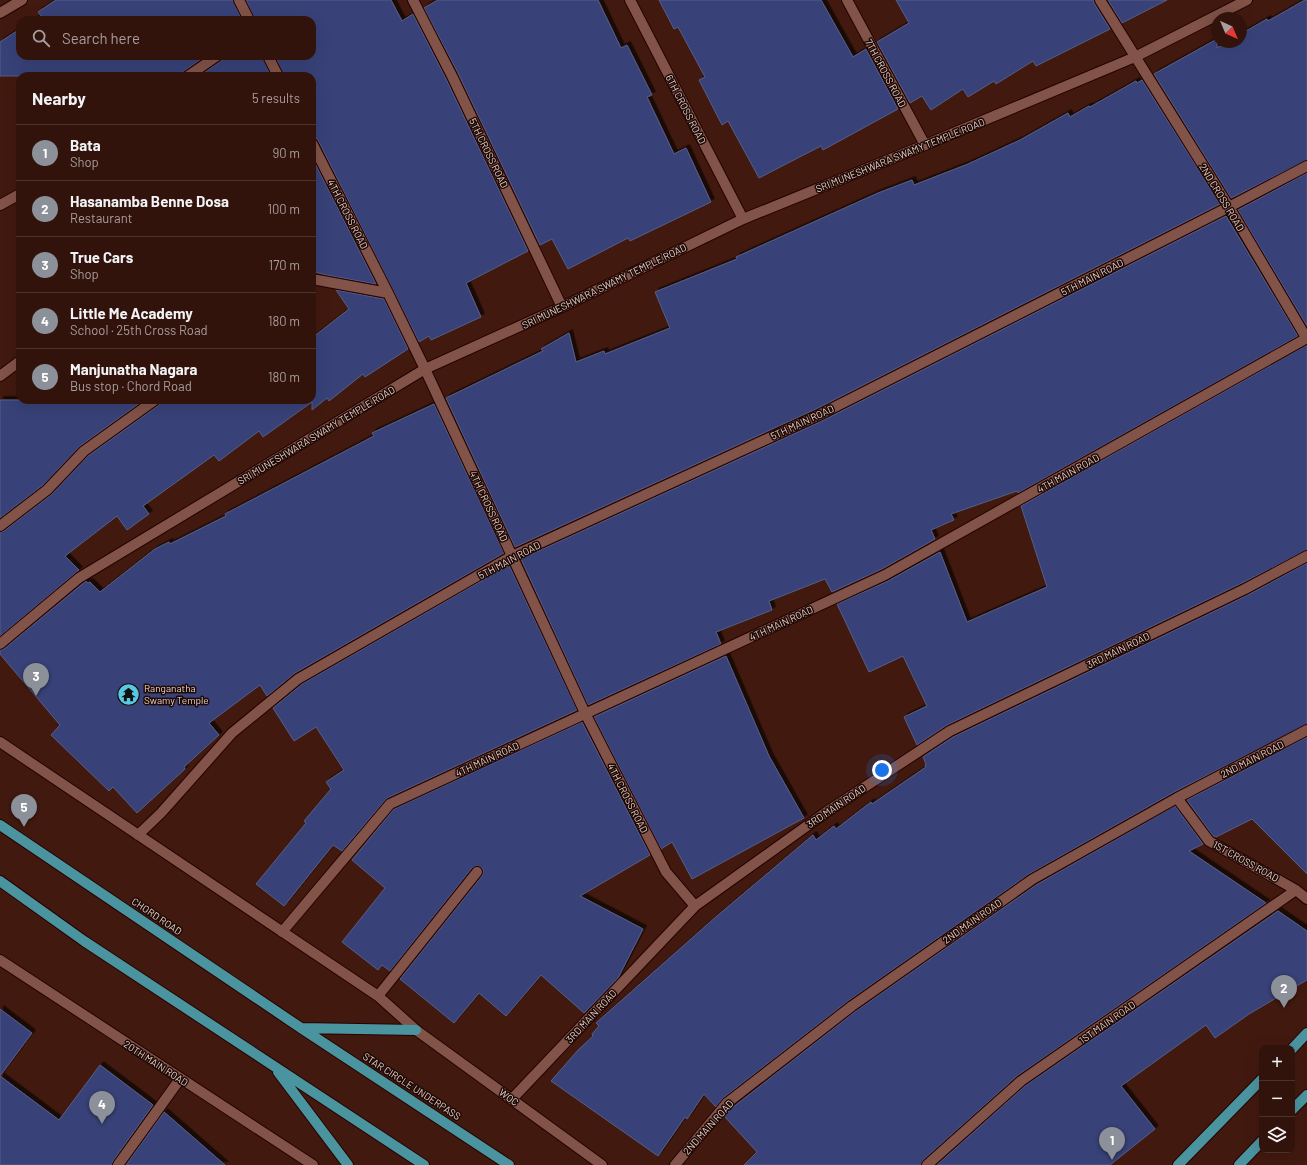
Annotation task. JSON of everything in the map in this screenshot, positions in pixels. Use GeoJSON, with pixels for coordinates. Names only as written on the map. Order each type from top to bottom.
{"type":"FeatureCollection","features":[{"type":"Feature","properties":{"kind":"main road","name":"CHORD ROAD"},"geometry":{"type":"LineString","coordinates":[[0,825],[301,1028]]}},
{"type":"Feature","properties":{"kind":"main road"},"geometry":{"type":"LineString","coordinates":[[0,882],[84,941],[424,1165]]}},
{"type":"Feature","properties":{"kind":"main road"},"geometry":{"type":"LineString","coordinates":[[301,1028],[416,1030]]}},
{"type":"Feature","properties":{"kind":"main road","name":"STAR CIRCLE UNDERPASS"},"geometry":{"type":"LineString","coordinates":[[301,1028],[509,1165]]}},
{"type":"Feature","properties":{"kind":"main road"},"geometry":{"type":"LineString","coordinates":[[1295,1045],[1307,1033]]}},
{"type":"Feature","properties":{"kind":"main road"},"geometry":{"type":"LineString","coordinates":[[273,1066],[348,1165]]}},
{"type":"Feature","properties":{"kind":"main road"},"geometry":{"type":"LineString","coordinates":[[1178,1165],[1260,1081]]}},
{"type":"Feature","properties":{"kind":"main road"},"geometry":{"type":"LineString","coordinates":[[1295,1107],[1307,1095]]}},
{"type":"Feature","properties":{"kind":"main road"},"geometry":{"type":"LineString","coordinates":[[1239,1165],[1259,1144]]}},
{"type":"Feature","properties":{"kind":"street"},"geometry":{"type":"LineString","coordinates":[[0,12],[22,0]]}},
{"type":"Feature","properties":{"kind":"street"},"geometry":{"type":"LineString","coordinates":[[239,0],[247,16]]}},
{"type":"Feature","properties":{"kind":"street","name":"5TH CROSS ROAD"},"geometry":{"type":"LineString","coordinates":[[414,0],[562,307]]}},
{"type":"Feature","properties":{"kind":"street","name":"6TH CROSS ROAD"},"geometry":{"type":"LineString","coordinates":[[630,0],[743,219]]}},
{"type":"Feature","properties":{"kind":"street","name":"7TH CROSS ROAD"},"geometry":{"type":"LineString","coordinates":[[847,0],[925,145]]}},
{"type":"Feature","properties":{"kind":"street","name":"2ND CROSS ROAD"},"geometry":{"type":"LineString","coordinates":[[1100,0],[1229,207],[1307,338]]}},
{"type":"Feature","properties":{"kind":"street","name":"SRI MUNESHWARA SWAMY TEMPLE ROAD"},"geometry":{"type":"LineString","coordinates":[[0,644],[79,578],[425,370],[562,307],[743,219],[1135,57],[1246,0]]}},
{"type":"Feature","properties":{"kind":"street"},"geometry":{"type":"LineString","coordinates":[[194,72],[212,60]]}},
{"type":"Feature","properties":{"kind":"street"},"geometry":{"type":"LineString","coordinates":[[270,60],[276,72]]}},
{"type":"Feature","properties":{"kind":"street","name":"4TH CROSS ROAD"},"geometry":{"type":"LineString","coordinates":[[316,151],[425,370],[585,713],[666,872],[696,906]]}},
{"type":"Feature","properties":{"kind":"street","name":"5TH MAIN ROAD"},"geometry":{"type":"LineString","coordinates":[[138,835],[161,813],[232,733],[298,679],[512,556],[819,415],[1307,166]]}},
{"type":"Feature","properties":{"kind":"street"},"geometry":{"type":"LineString","coordinates":[[0,205],[16,196]]}},
{"type":"Feature","properties":{"kind":"street"},"geometry":{"type":"LineString","coordinates":[[316,280],[388,293]]}},
{"type":"Feature","properties":{"kind":"street","name":"4TH MAIN ROAD"},"geometry":{"type":"LineString","coordinates":[[282,932],[390,804],[885,576],[1307,338]]}},
{"type":"Feature","properties":{"kind":"street"},"geometry":{"type":"LineString","coordinates":[[0,376],[16,364]]}},
{"type":"Feature","properties":{"kind":"street"},"geometry":{"type":"LineString","coordinates":[[0,526],[46,490],[84,451],[150,404]]}},
{"type":"Feature","properties":{"kind":"street","name":"3RD MAIN ROAD"},"geometry":{"type":"LineString","coordinates":[[512,1099],[696,906],[825,813],[950,731],[1244,589],[1307,556]]}},
{"type":"Feature","properties":{"kind":"street","name":"2ND MAIN ROAD"},"geometry":{"type":"LineString","coordinates":[[675,1165],[727,1103],[852,1006],[1033,879],[1177,798],[1307,730]]}},
{"type":"Feature","properties":{"kind":"street","name":"WOC"},"geometry":{"type":"LineString","coordinates":[[0,742],[378,996],[416,1030],[602,1165]]}},
{"type":"Feature","properties":{"kind":"street","name":"1ST CROSS ROAD"},"geometry":{"type":"LineString","coordinates":[[1177,798],[1209,841],[1296,890],[1307,899]]}},
{"type":"Feature","properties":{"kind":"street"},"geometry":{"type":"LineString","coordinates":[[378,996],[477,872]]}},
{"type":"Feature","properties":{"kind":"street","name":"1ST MAIN ROAD"},"geometry":{"type":"LineString","coordinates":[[927,1165],[1021,1081],[1296,890]]}},
{"type":"Feature","properties":{"kind":"street","name":"20TH MAIN ROAD"},"geometry":{"type":"LineString","coordinates":[[0,960],[313,1165]]}},
{"type":"Feature","properties":{"kind":"street"},"geometry":{"type":"LineString","coordinates":[[118,1165],[180,1079]]}},
{"type":"Feature","properties":{"kind":"building"},"geometry":{"type":"Polygon","coordinates":[[[56,0],[233,0],[240,16],[41,16],[38,12],[56,0]]]}},
{"type":"Feature","properties":{"kind":"building"},"geometry":{"type":"Polygon","coordinates":[[[246,0],[391,0],[402,21],[413,14],[446,79],[528,251],[466,283],[481,317],[431,340],[429,336],[419,342],[316,138],[316,72],[282,72],[277,60],[316,60],[316,16],[253,16],[246,0]]]}},
{"type":"Feature","properties":{"kind":"building"},"geometry":{"type":"Polygon","coordinates":[[[438,0],[598,0],[621,48],[627,45],[652,95],[647,97],[674,154],[686,148],[711,202],[630,241],[628,238],[568,269],[552,239],[540,245],[458,73],[424,8],[438,0]]]}},
{"type":"Feature","properties":{"kind":"building"},"geometry":{"type":"Polygon","coordinates":[[[659,0],[821,0],[853,57],[866,49],[898,109],[823,150],[821,146],[759,178],[728,121],[722,125],[699,80],[705,77],[678,27],[674,29],[659,0]]]}},
{"type":"Feature","properties":{"kind":"building"},"geometry":{"type":"Polygon","coordinates":[[[896,0],[1094,0],[1094,3],[1110,29],[1036,66],[1033,61],[996,84],[994,81],[968,97],[963,89],[931,110],[922,96],[910,103],[877,42],[909,23],[896,0]]]}},
{"type":"Feature","properties":{"kind":"building"},"geometry":{"type":"Polygon","coordinates":[[[1108,0],[1167,0],[1122,23],[1108,0]]]}},
{"type":"Feature","properties":{"kind":"building"},"geometry":{"type":"Polygon","coordinates":[[[1307,0],[1307,160],[1231,198],[1154,74],[1211,42],[1211,48],[1247,48],[1247,31],[1267,19],[1268,21],[1307,0]]]}},
{"type":"Feature","properties":{"kind":"building"},"geometry":{"type":"Polygon","coordinates":[[[16,32],[16,60],[200,60],[184,72],[16,72],[16,76],[0,76],[0,42],[16,32]]]}},
{"type":"Feature","properties":{"kind":"building"},"geometry":{"type":"Polygon","coordinates":[[[264,60],[269,72],[205,72],[221,61],[264,60]]]}},
{"type":"Feature","properties":{"kind":"building"},"geometry":{"type":"Polygon","coordinates":[[[1142,80],[1220,204],[816,409],[515,547],[446,398],[543,351],[541,349],[569,333],[576,362],[604,351],[605,354],[670,328],[655,292],[737,259],[736,257],[878,193],[912,180],[914,185],[968,164],[1020,140],[1068,113],[1070,117],[1136,81],[1137,83],[1142,80]]]}},
{"type":"Feature","properties":{"kind":"building"},"geometry":{"type":"Polygon","coordinates":[[[316,165],[376,284],[316,272],[316,165]]]}},
{"type":"Feature","properties":{"kind":"building"},"geometry":{"type":"Polygon","coordinates":[[[1307,173],[1307,326],[1238,210],[1307,173]]]}},
{"type":"Feature","properties":{"kind":"building"},"geometry":{"type":"Polygon","coordinates":[[[1226,216],[1298,336],[1018,493],[1017,491],[951,514],[954,520],[931,530],[935,539],[882,569],[832,592],[825,579],[769,601],[772,610],[716,632],[721,644],[588,705],[521,559],[822,421],[1226,216]]]}},
{"type":"Feature","properties":{"kind":"building"},"geometry":{"type":"Polygon","coordinates":[[[336,290],[384,299],[408,349],[365,377],[363,374],[329,401],[327,398],[312,410],[312,404],[316,404],[316,335],[349,309],[336,290]]]}},
{"type":"Feature","properties":{"kind":"building"},"geometry":{"type":"Polygon","coordinates":[[[1307,345],[1307,550],[1242,583],[947,725],[917,745],[904,717],[927,706],[903,656],[869,672],[837,604],[888,581],[940,552],[967,622],[1047,587],[1021,506],[1307,345]]]}},
{"type":"Feature","properties":{"kind":"building"},"geometry":{"type":"Polygon","coordinates":[[[0,400],[16,400],[16,404],[138,404],[80,446],[43,485],[0,518],[0,400]]]}},
{"type":"Feature","properties":{"kind":"building"},"geometry":{"type":"Polygon","coordinates":[[[309,404],[263,437],[259,431],[219,461],[214,455],[143,506],[149,514],[127,530],[117,516],[65,556],[79,570],[0,636],[0,532],[4,531],[51,495],[88,456],[159,405],[309,404]]]}},
{"type":"Feature","properties":{"kind":"building"},"geometry":{"type":"Polygon","coordinates":[[[434,404],[504,553],[295,673],[267,696],[260,685],[209,723],[219,735],[184,767],[185,769],[137,813],[113,787],[109,791],[51,735],[60,725],[0,654],[0,650],[4,649],[86,581],[88,583],[90,582],[100,592],[155,549],[169,542],[170,544],[226,516],[225,514],[374,436],[372,433],[434,404]]]}},
{"type":"Feature","properties":{"kind":"building"},"geometry":{"type":"Polygon","coordinates":[[[1307,563],[1307,724],[1174,792],[1029,874],[848,1001],[723,1098],[716,1107],[704,1094],[687,1119],[685,1117],[658,1156],[551,1081],[578,1050],[593,1036],[592,1034],[599,1026],[596,1023],[717,916],[813,835],[816,840],[834,826],[836,829],[871,802],[872,804],[926,767],[923,757],[953,737],[1248,595],[1307,563]]]}},
{"type":"Feature","properties":{"kind":"building"},"geometry":{"type":"Polygon","coordinates":[[[509,565],[577,710],[387,798],[342,851],[333,845],[284,906],[256,884],[306,823],[304,821],[331,789],[326,782],[344,770],[316,727],[294,741],[273,708],[302,684],[509,565]]]}},
{"type":"Feature","properties":{"kind":"building"},"geometry":{"type":"Polygon","coordinates":[[[726,656],[769,756],[804,818],[692,879],[672,842],[661,849],[594,717],[726,656]]]}},
{"type":"Feature","properties":{"kind":"building"},"geometry":{"type":"Polygon","coordinates":[[[582,722],[650,855],[580,896],[643,929],[618,978],[584,1013],[541,975],[506,1016],[479,993],[454,1023],[400,979],[482,876],[483,869],[478,866],[472,868],[390,971],[382,965],[378,970],[342,942],[385,888],[352,860],[394,809],[582,722]]]}},
{"type":"Feature","properties":{"kind":"building"},"geometry":{"type":"Polygon","coordinates":[[[1307,737],[1307,874],[1252,819],[1216,837],[1213,836],[1187,800],[1307,737]]]}},
{"type":"Feature","properties":{"kind":"building"},"geometry":{"type":"Polygon","coordinates":[[[1175,806],[1203,844],[1189,851],[1266,903],[1017,1076],[923,1160],[921,1165],[744,1165],[757,1152],[724,1116],[732,1108],[856,1011],[1036,885],[1175,806]]]}},
{"type":"Feature","properties":{"kind":"building"},"geometry":{"type":"Polygon","coordinates":[[[1278,911],[1307,931],[1307,980],[1249,1014],[1215,1038],[1206,1025],[1121,1086],[1155,1129],[1110,1165],[937,1165],[1025,1086],[1278,911]]]}},
{"type":"Feature","properties":{"kind":"building"},"geometry":{"type":"Polygon","coordinates":[[[0,1009],[32,1033],[0,1076],[0,1009]]]}},
{"type":"Feature","properties":{"kind":"building"},"geometry":{"type":"Polygon","coordinates":[[[100,1065],[153,1105],[113,1161],[112,1165],[0,1165],[0,1076],[59,1120],[100,1065]]]}},
{"type":"Feature","properties":{"kind":"building"},"geometry":{"type":"Polygon","coordinates":[[[164,1112],[171,1118],[225,1165],[126,1165],[164,1112]]]}},
{"type":"Feature","properties":{"kind":"place","name":"Ranganatha Swamy Temple"},"geometry":{"type":"Point","coordinates":[128,694]}},
{"type":"Feature","properties":{"kind":"place","name":"True Cars"},"geometry":{"type":"Point","coordinates":[36,696]}},
{"type":"Feature","properties":{"kind":"place","name":"Manjunatha Nagara"},"geometry":{"type":"Point","coordinates":[24,827]}},
{"type":"Feature","properties":{"kind":"place","name":"Hasanamba Benne Dosa"},"geometry":{"type":"Point","coordinates":[1284,1008]}},
{"type":"Feature","properties":{"kind":"place","name":"Little Me Academy"},"geometry":{"type":"Point","coordinates":[102,1124]}},
{"type":"Feature","properties":{"kind":"place","name":"Bata"},"geometry":{"type":"Point","coordinates":[1112,1160]}}]}
